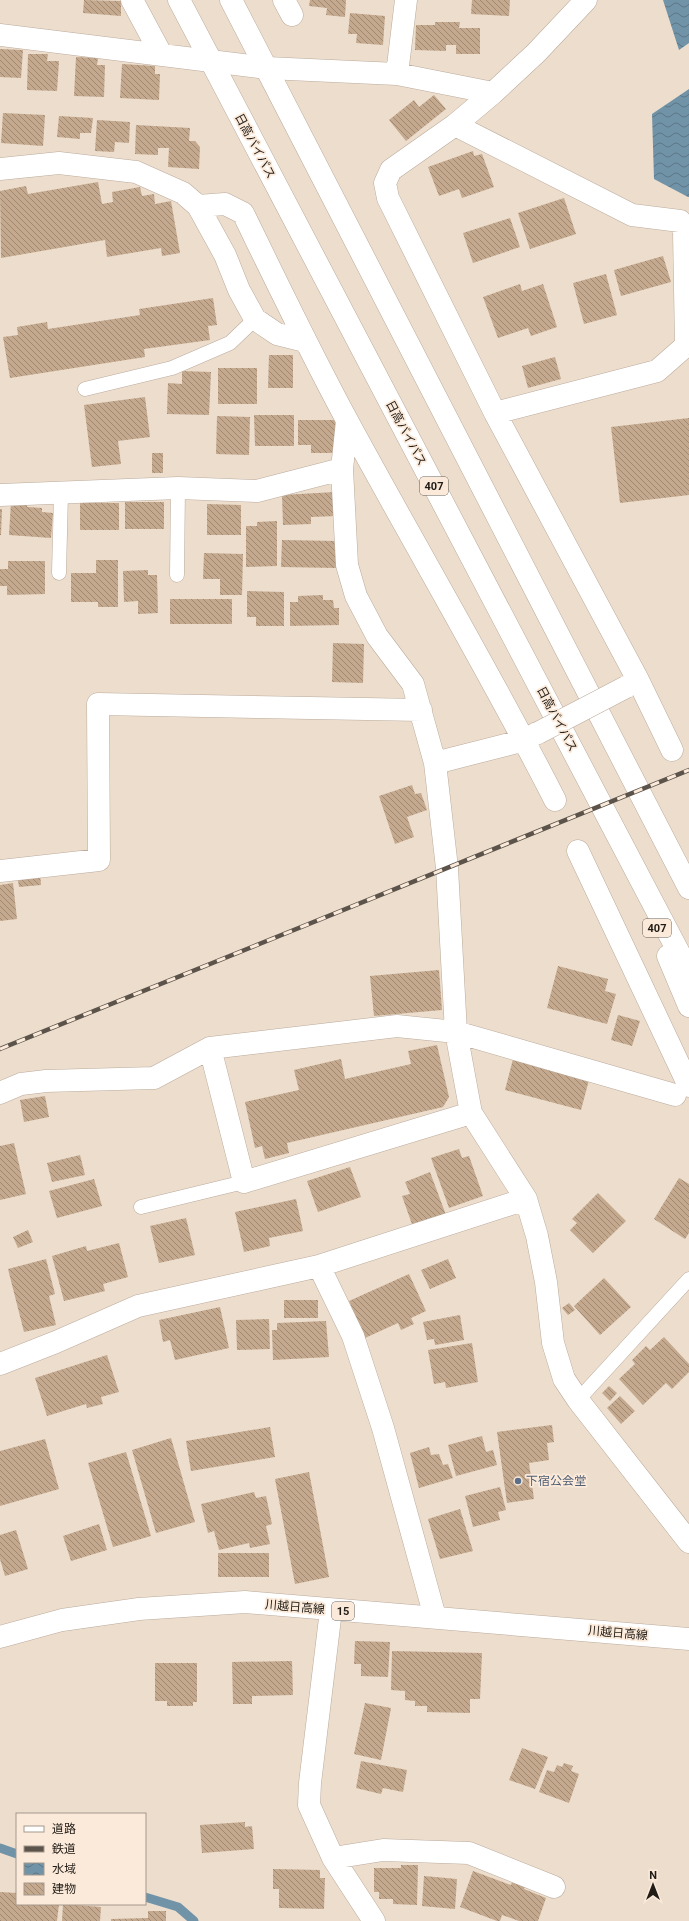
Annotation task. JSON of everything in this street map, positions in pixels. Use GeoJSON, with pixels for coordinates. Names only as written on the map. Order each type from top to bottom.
{"type":"FeatureCollection","features":[{"type":"Feature","properties":{"kind":"main road"},"geometry":{"type":"LineString","coordinates":[[132,0],[161,54]]}},
{"type":"Feature","properties":{"kind":"main road","name":"日高バイパス"},"geometry":{"type":"LineString","coordinates":[[179,0],[689,972]]}},
{"type":"Feature","properties":{"kind":"main road"},"geometry":{"type":"LineString","coordinates":[[231,0],[689,888]]}},
{"type":"Feature","properties":{"kind":"main road"},"geometry":{"type":"LineString","coordinates":[[284,0],[292,15],[293,0]]}},
{"type":"Feature","properties":{"kind":"main road"},"geometry":{"type":"LineString","coordinates":[[398,74],[406,0]]}},
{"type":"Feature","properties":{"kind":"main road"},"geometry":{"type":"LineString","coordinates":[[586,0],[536,53],[493,93],[455,125],[391,170],[385,184],[388,198],[495,413],[632,683],[672,750]]}},
{"type":"Feature","properties":{"kind":"main road"},"geometry":{"type":"LineString","coordinates":[[0,35],[267,68],[398,74],[493,93]]}},
{"type":"Feature","properties":{"kind":"main road"},"geometry":{"type":"LineString","coordinates":[[455,125],[632,215],[680,221],[684,232],[688,344],[657,371],[495,413]]}},
{"type":"Feature","properties":{"kind":"main road"},"geometry":{"type":"LineString","coordinates":[[0,169],[59,163],[136,172],[183,193],[198,206],[225,255],[239,290],[255,319],[277,334],[305,341]]}},
{"type":"Feature","properties":{"kind":"main road"},"geometry":{"type":"LineString","coordinates":[[198,206],[225,204],[243,213],[305,341],[347,421],[531,736],[555,800]]}},
{"type":"Feature","properties":{"kind":"main road"},"geometry":{"type":"LineString","coordinates":[[347,421],[342,469],[347,565],[356,596],[377,636],[413,684],[435,764],[447,868],[456,1032],[471,1113],[526,1199],[537,1236],[546,1282],[553,1342],[564,1379],[578,1400],[689,1542]]}},
{"type":"Feature","properties":{"kind":"main road"},"geometry":{"type":"LineString","coordinates":[[0,495],[178,488],[257,492],[342,469]]}},
{"type":"Feature","properties":{"kind":"main road"},"geometry":{"type":"LineString","coordinates":[[435,764],[531,736],[632,683]]}},
{"type":"Feature","properties":{"kind":"main road"},"geometry":{"type":"LineString","coordinates":[[0,871],[99,860],[98,704],[420,710]]}},
{"type":"Feature","properties":{"kind":"main road","name":"407"},"geometry":{"type":"LineString","coordinates":[[625,849],[689,1006]]}},
{"type":"Feature","properties":{"kind":"main road"},"geometry":{"type":"LineString","coordinates":[[578,851],[682,1090]]}},
{"type":"Feature","properties":{"kind":"main road"},"geometry":{"type":"LineString","coordinates":[[673,858],[689,880]]}},
{"type":"Feature","properties":{"kind":"main road"},"geometry":{"type":"LineString","coordinates":[[0,1093],[21,1084],[46,1081],[154,1078],[210,1048],[397,1026],[456,1032],[682,1090]]}},
{"type":"Feature","properties":{"kind":"main road"},"geometry":{"type":"LineString","coordinates":[[210,1048],[244,1182],[471,1113]]}},
{"type":"Feature","properties":{"kind":"main road"},"geometry":{"type":"LineString","coordinates":[[0,1364],[56,1342],[138,1306],[319,1266],[526,1199]]}},
{"type":"Feature","properties":{"kind":"main road"},"geometry":{"type":"LineString","coordinates":[[319,1266],[352,1336],[381,1420],[435,1617]]}},
{"type":"Feature","properties":{"kind":"main road","name":"川越日高線"},"geometry":{"type":"LineString","coordinates":[[0,1637],[62,1620],[139,1609],[245,1602],[689,1639]]}},
{"type":"Feature","properties":{"kind":"main road"},"geometry":{"type":"LineString","coordinates":[[331,1610],[310,1783],[310,1805],[333,1858],[374,1921]]}},
{"type":"Feature","properties":{"kind":"main road"},"geometry":{"type":"LineString","coordinates":[[333,1858],[383,1850],[469,1853],[554,1887]]}},
{"type":"Feature","properties":{"kind":"lane"},"geometry":{"type":"LineString","coordinates":[[85,389],[172,368],[230,342],[255,319]]}},
{"type":"Feature","properties":{"kind":"lane"},"geometry":{"type":"LineString","coordinates":[[177,575],[178,488]]}},
{"type":"Feature","properties":{"kind":"lane"},"geometry":{"type":"LineString","coordinates":[[59,573],[61,493]]}},
{"type":"Feature","properties":{"kind":"lane"},"geometry":{"type":"LineString","coordinates":[[141,1207],[244,1182]]}},
{"type":"Feature","properties":{"kind":"lane"},"geometry":{"type":"LineString","coordinates":[[578,1400],[689,1279]]}},
{"type":"Feature","properties":{"kind":"water"},"geometry":{"type":"Polygon","coordinates":[[[663,0],[689,0],[689,43],[679,50],[663,0]]]}},
{"type":"Feature","properties":{"kind":"water"},"geometry":{"type":"Polygon","coordinates":[[[689,89],[688,197],[654,179],[652,114],[689,89]]]}},
{"type":"Feature","properties":{"kind":"building"},"geometry":{"type":"Polygon","coordinates":[[[84,0],[121,1],[121,16],[83,13],[84,0]]]}},
{"type":"Feature","properties":{"kind":"building"},"geometry":{"type":"Polygon","coordinates":[[[310,0],[346,0],[345,17],[326,15],[327,8],[309,6],[310,0]]]}},
{"type":"Feature","properties":{"kind":"building"},"geometry":{"type":"Polygon","coordinates":[[[472,0],[510,0],[509,16],[471,14],[472,0]]]}},
{"type":"Feature","properties":{"kind":"building"},"geometry":{"type":"Polygon","coordinates":[[[350,13],[385,16],[383,45],[356,43],[357,34],[348,34],[350,13]]]}},
{"type":"Feature","properties":{"kind":"building"},"geometry":{"type":"Polygon","coordinates":[[[435,22],[460,22],[459,28],[480,28],[480,54],[456,54],[456,45],[446,45],[446,51],[415,50],[416,25],[435,25],[435,22]]]}},
{"type":"Feature","properties":{"kind":"building"},"geometry":{"type":"Polygon","coordinates":[[[0,49],[23,50],[21,78],[0,77],[0,49]]]}},
{"type":"Feature","properties":{"kind":"building"},"geometry":{"type":"Polygon","coordinates":[[[28,54],[48,54],[47,61],[59,61],[57,91],[27,90],[28,54]]]}},
{"type":"Feature","properties":{"kind":"building"},"geometry":{"type":"Polygon","coordinates":[[[76,57],[98,58],[97,65],[105,65],[104,97],[74,96],[76,57]]]}},
{"type":"Feature","properties":{"kind":"building"},"geometry":{"type":"Polygon","coordinates":[[[122,64],[155,66],[155,74],[160,74],[159,100],[120,98],[122,64]]]}},
{"type":"Feature","properties":{"kind":"building"},"geometry":{"type":"Polygon","coordinates":[[[434,95],[446,109],[406,141],[389,120],[414,100],[419,107],[434,95]]]}},
{"type":"Feature","properties":{"kind":"building"},"geometry":{"type":"Polygon","coordinates":[[[3,113],[45,115],[43,146],[1,143],[3,113]]]}},
{"type":"Feature","properties":{"kind":"building"},"geometry":{"type":"Polygon","coordinates":[[[59,116],[93,118],[91,133],[80,133],[80,139],[57,137],[59,116]]]}},
{"type":"Feature","properties":{"kind":"building"},"geometry":{"type":"Polygon","coordinates":[[[97,120],[130,122],[129,143],[115,142],[114,152],[95,151],[97,120]]]}},
{"type":"Feature","properties":{"kind":"building"},"geometry":{"type":"Polygon","coordinates":[[[136,125],[190,128],[189,141],[195,141],[200,147],[199,169],[168,167],[169,148],[158,148],[158,155],[135,154],[136,125]]]}},
{"type":"Feature","properties":{"kind":"building"},"geometry":{"type":"Polygon","coordinates":[[[473,151],[474,156],[482,154],[494,187],[462,198],[459,189],[439,196],[428,167],[473,151]]]}},
{"type":"Feature","properties":{"kind":"building"},"geometry":{"type":"Polygon","coordinates":[[[98,182],[102,204],[113,202],[112,192],[140,187],[142,196],[154,194],[155,204],[171,201],[180,253],[162,256],[161,248],[107,257],[105,240],[1,258],[0,191],[26,186],[28,194],[98,182]]]}},
{"type":"Feature","properties":{"kind":"building"},"geometry":{"type":"Polygon","coordinates":[[[564,198],[576,234],[530,249],[518,213],[564,198]]]}},
{"type":"Feature","properties":{"kind":"building"},"geometry":{"type":"Polygon","coordinates":[[[510,218],[520,247],[473,263],[463,233],[510,218]]]}},
{"type":"Feature","properties":{"kind":"building"},"geometry":{"type":"Polygon","coordinates":[[[663,256],[671,282],[621,296],[614,270],[663,256]]]}},
{"type":"Feature","properties":{"kind":"building"},"geometry":{"type":"Polygon","coordinates":[[[606,274],[617,315],[584,324],[573,283],[606,274]]]}},
{"type":"Feature","properties":{"kind":"building"},"geometry":{"type":"Polygon","coordinates":[[[520,284],[522,291],[543,284],[557,327],[531,336],[528,328],[498,338],[483,297],[520,284]]]}},
{"type":"Feature","properties":{"kind":"building"},"geometry":{"type":"Polygon","coordinates":[[[213,298],[217,325],[208,326],[210,340],[144,349],[145,357],[10,378],[3,337],[18,335],[17,327],[47,322],[48,329],[140,315],[139,309],[213,298]]]}},
{"type":"Feature","properties":{"kind":"building"},"geometry":{"type":"Polygon","coordinates":[[[269,355],[293,355],[293,388],[268,388],[269,355]]]}},
{"type":"Feature","properties":{"kind":"building"},"geometry":{"type":"Polygon","coordinates":[[[555,357],[561,379],[528,388],[522,366],[555,357]]]}},
{"type":"Feature","properties":{"kind":"building"},"geometry":{"type":"Polygon","coordinates":[[[218,368],[257,368],[257,404],[218,404],[218,368]]]}},
{"type":"Feature","properties":{"kind":"building"},"geometry":{"type":"Polygon","coordinates":[[[182,371],[211,372],[209,415],[167,414],[168,383],[182,384],[182,371]]]}},
{"type":"Feature","properties":{"kind":"building"},"geometry":{"type":"Polygon","coordinates":[[[145,397],[150,437],[118,441],[121,464],[92,467],[84,405],[145,397]]]}},
{"type":"Feature","properties":{"kind":"building"},"geometry":{"type":"Polygon","coordinates":[[[254,415],[294,415],[294,446],[255,446],[254,415]]]}},
{"type":"Feature","properties":{"kind":"building"},"geometry":{"type":"Polygon","coordinates":[[[217,416],[250,417],[249,455],[216,454],[217,416]]]}},
{"type":"Feature","properties":{"kind":"building"},"geometry":{"type":"Polygon","coordinates":[[[689,418],[689,495],[620,503],[611,427],[689,418]]]}},
{"type":"Feature","properties":{"kind":"building"},"geometry":{"type":"Polygon","coordinates":[[[298,420],[336,420],[336,453],[311,453],[311,445],[298,445],[298,420]]]}},
{"type":"Feature","properties":{"kind":"building"},"geometry":{"type":"Polygon","coordinates":[[[152,453],[163,453],[163,473],[152,473],[152,453]]]}},
{"type":"Feature","properties":{"kind":"building"},"geometry":{"type":"Polygon","coordinates":[[[335,492],[336,516],[311,517],[311,524],[283,525],[282,495],[335,492]]]}},
{"type":"Feature","properties":{"kind":"building"},"geometry":{"type":"Polygon","coordinates":[[[11,502],[27,503],[27,507],[42,508],[42,512],[53,513],[51,538],[9,535],[11,502]]]}},
{"type":"Feature","properties":{"kind":"building"},"geometry":{"type":"Polygon","coordinates":[[[125,502],[164,502],[164,529],[125,529],[125,502]]]}},
{"type":"Feature","properties":{"kind":"building"},"geometry":{"type":"Polygon","coordinates":[[[80,503],[119,503],[119,530],[80,530],[80,503]]]}},
{"type":"Feature","properties":{"kind":"building"},"geometry":{"type":"Polygon","coordinates":[[[207,504],[241,505],[241,535],[207,535],[207,504]]]}},
{"type":"Feature","properties":{"kind":"building"},"geometry":{"type":"Polygon","coordinates":[[[0,509],[2,509],[1,535],[0,535],[0,509]]]}},
{"type":"Feature","properties":{"kind":"building"},"geometry":{"type":"Polygon","coordinates":[[[277,521],[277,566],[246,567],[246,526],[257,526],[257,522],[277,521]]]}},
{"type":"Feature","properties":{"kind":"building"},"geometry":{"type":"Polygon","coordinates":[[[282,540],[337,541],[336,568],[281,567],[282,540]]]}},
{"type":"Feature","properties":{"kind":"building"},"geometry":{"type":"Polygon","coordinates":[[[204,553],[243,554],[242,595],[220,595],[220,579],[203,579],[204,553]]]}},
{"type":"Feature","properties":{"kind":"building"},"geometry":{"type":"Polygon","coordinates":[[[96,560],[118,560],[118,607],[98,607],[98,602],[71,602],[71,573],[96,573],[96,560]]]}},
{"type":"Feature","properties":{"kind":"building"},"geometry":{"type":"Polygon","coordinates":[[[8,561],[45,561],[45,594],[7,595],[7,586],[0,586],[0,569],[8,569],[8,561]]]}},
{"type":"Feature","properties":{"kind":"building"},"geometry":{"type":"Polygon","coordinates":[[[148,570],[148,575],[157,575],[158,613],[138,614],[138,601],[124,602],[123,571],[148,570]]]}},
{"type":"Feature","properties":{"kind":"building"},"geometry":{"type":"Polygon","coordinates":[[[247,591],[284,592],[284,626],[256,626],[256,617],[247,617],[247,591]]]}},
{"type":"Feature","properties":{"kind":"building"},"geometry":{"type":"Polygon","coordinates":[[[323,595],[323,600],[333,600],[334,608],[339,608],[339,625],[290,626],[290,602],[298,602],[298,596],[323,595]]]}},
{"type":"Feature","properties":{"kind":"building"},"geometry":{"type":"Polygon","coordinates":[[[170,599],[232,599],[232,624],[170,624],[170,599]]]}},
{"type":"Feature","properties":{"kind":"building"},"geometry":{"type":"Polygon","coordinates":[[[333,643],[364,644],[363,683],[332,682],[333,643]]]}},
{"type":"Feature","properties":{"kind":"building"},"geometry":{"type":"Polygon","coordinates":[[[412,785],[415,794],[421,793],[427,810],[407,817],[414,837],[395,844],[379,796],[412,785]]]}},
{"type":"Feature","properties":{"kind":"building"},"geometry":{"type":"Polygon","coordinates":[[[40,872],[41,885],[19,887],[17,874],[40,872]]]}},
{"type":"Feature","properties":{"kind":"building"},"geometry":{"type":"Polygon","coordinates":[[[13,883],[17,919],[0,921],[0,885],[13,883]]]}},
{"type":"Feature","properties":{"kind":"building"},"geometry":{"type":"Polygon","coordinates":[[[558,966],[608,979],[605,991],[616,994],[607,1024],[547,1008],[558,966]]]}},
{"type":"Feature","properties":{"kind":"building"},"geometry":{"type":"Polygon","coordinates":[[[439,970],[442,1010],[374,1016],[370,976],[439,970]]]}},
{"type":"Feature","properties":{"kind":"building"},"geometry":{"type":"Polygon","coordinates":[[[618,1015],[640,1021],[632,1046],[611,1040],[618,1015]]]}},
{"type":"Feature","properties":{"kind":"building"},"geometry":{"type":"Polygon","coordinates":[[[437,1045],[449,1097],[443,1107],[287,1143],[289,1153],[265,1159],[262,1146],[255,1148],[245,1102],[299,1090],[294,1070],[341,1059],[345,1079],[411,1064],[408,1051],[437,1045]]]}},
{"type":"Feature","properties":{"kind":"building"},"geometry":{"type":"Polygon","coordinates":[[[513,1059],[589,1080],[581,1110],[505,1090],[513,1059]]]}},
{"type":"Feature","properties":{"kind":"building"},"geometry":{"type":"Polygon","coordinates":[[[45,1096],[49,1117],[24,1122],[20,1100],[45,1096]]]}},
{"type":"Feature","properties":{"kind":"building"},"geometry":{"type":"Polygon","coordinates":[[[14,1143],[26,1194],[0,1200],[0,1146],[14,1143]]]}},
{"type":"Feature","properties":{"kind":"building"},"geometry":{"type":"Polygon","coordinates":[[[459,1149],[462,1158],[469,1156],[483,1196],[449,1208],[431,1158],[459,1149]]]}},
{"type":"Feature","properties":{"kind":"building"},"geometry":{"type":"Polygon","coordinates":[[[80,1155],[85,1175],[52,1182],[47,1163],[80,1155]]]}},
{"type":"Feature","properties":{"kind":"building"},"geometry":{"type":"Polygon","coordinates":[[[350,1167],[361,1197],[318,1212],[307,1181],[350,1167]]]}},
{"type":"Feature","properties":{"kind":"building"},"geometry":{"type":"Polygon","coordinates":[[[430,1172],[446,1215],[413,1227],[402,1196],[410,1194],[405,1182],[430,1172]]]}},
{"type":"Feature","properties":{"kind":"building"},"geometry":{"type":"Polygon","coordinates":[[[679,1178],[689,1184],[689,1233],[685,1239],[654,1219],[679,1178]]]}},
{"type":"Feature","properties":{"kind":"building"},"geometry":{"type":"Polygon","coordinates":[[[94,1179],[102,1206],[57,1218],[49,1191],[94,1179]]]}},
{"type":"Feature","properties":{"kind":"building"},"geometry":{"type":"Polygon","coordinates":[[[598,1193],[626,1221],[593,1253],[570,1230],[577,1223],[572,1219],[598,1193]]]}},
{"type":"Feature","properties":{"kind":"building"},"geometry":{"type":"Polygon","coordinates":[[[296,1199],[303,1231],[269,1238],[270,1246],[244,1252],[235,1212],[296,1199]]]}},
{"type":"Feature","properties":{"kind":"building"},"geometry":{"type":"Polygon","coordinates":[[[186,1218],[195,1255],[159,1263],[150,1226],[186,1218]]]}},
{"type":"Feature","properties":{"kind":"building"},"geometry":{"type":"Polygon","coordinates":[[[28,1230],[33,1242],[18,1248],[13,1237],[28,1230]]]}},
{"type":"Feature","properties":{"kind":"building"},"geometry":{"type":"Polygon","coordinates":[[[119,1243],[128,1277],[103,1284],[105,1291],[64,1301],[52,1256],[86,1246],[87,1251],[119,1243]]]}},
{"type":"Feature","properties":{"kind":"building"},"geometry":{"type":"Polygon","coordinates":[[[46,1259],[55,1294],[49,1296],[56,1325],[24,1332],[8,1269],[46,1259]]]}},
{"type":"Feature","properties":{"kind":"building"},"geometry":{"type":"Polygon","coordinates":[[[448,1259],[456,1278],[430,1289],[421,1270],[448,1259]]]}},
{"type":"Feature","properties":{"kind":"building"},"geometry":{"type":"Polygon","coordinates":[[[409,1274],[426,1311],[411,1318],[414,1324],[401,1330],[398,1323],[365,1338],[349,1301],[409,1274]]]}},
{"type":"Feature","properties":{"kind":"building"},"geometry":{"type":"Polygon","coordinates":[[[604,1278],[631,1307],[600,1335],[574,1306],[604,1278]]]}},
{"type":"Feature","properties":{"kind":"building"},"geometry":{"type":"Polygon","coordinates":[[[284,1300],[318,1300],[318,1318],[284,1318],[284,1300]]]}},
{"type":"Feature","properties":{"kind":"building"},"geometry":{"type":"Polygon","coordinates":[[[569,1303],[575,1310],[568,1315],[562,1308],[569,1303]]]}},
{"type":"Feature","properties":{"kind":"building"},"geometry":{"type":"Polygon","coordinates":[[[220,1307],[229,1348],[175,1360],[170,1340],[163,1342],[159,1320],[220,1307]]]}},
{"type":"Feature","properties":{"kind":"building"},"geometry":{"type":"Polygon","coordinates":[[[460,1315],[464,1340],[435,1345],[434,1339],[427,1340],[423,1322],[460,1315]]]}},
{"type":"Feature","properties":{"kind":"building"},"geometry":{"type":"Polygon","coordinates":[[[269,1319],[270,1349],[237,1350],[236,1320],[269,1319]]]}},
{"type":"Feature","properties":{"kind":"building"},"geometry":{"type":"Polygon","coordinates":[[[326,1321],[329,1357],[273,1360],[272,1330],[277,1330],[277,1323],[326,1321]]]}},
{"type":"Feature","properties":{"kind":"building"},"geometry":{"type":"Polygon","coordinates":[[[664,1337],[689,1364],[689,1372],[672,1389],[666,1383],[643,1405],[619,1379],[635,1364],[632,1360],[646,1346],[650,1350],[664,1337]]]}},
{"type":"Feature","properties":{"kind":"building"},"geometry":{"type":"Polygon","coordinates":[[[472,1343],[478,1382],[446,1388],[445,1382],[434,1384],[428,1350],[472,1343]]]}},
{"type":"Feature","properties":{"kind":"building"},"geometry":{"type":"Polygon","coordinates":[[[107,1355],[119,1392],[101,1397],[103,1404],[87,1408],[86,1404],[47,1416],[35,1378],[107,1355]]]}},
{"type":"Feature","properties":{"kind":"building"},"geometry":{"type":"Polygon","coordinates":[[[609,1386],[617,1393],[610,1401],[602,1393],[609,1386]]]}},
{"type":"Feature","properties":{"kind":"building"},"geometry":{"type":"Polygon","coordinates":[[[620,1396],[635,1411],[621,1424],[607,1408],[620,1396]]]}},
{"type":"Feature","properties":{"kind":"building","name":"下宿公会堂"},"geometry":{"type":"Polygon","coordinates":[[[552,1425],[554,1442],[547,1443],[549,1460],[529,1463],[534,1499],[507,1503],[497,1432],[552,1425]]]}},
{"type":"Feature","properties":{"kind":"building"},"geometry":{"type":"Polygon","coordinates":[[[270,1427],[275,1457],[191,1471],[186,1441],[270,1427]]]}},
{"type":"Feature","properties":{"kind":"building"},"geometry":{"type":"Polygon","coordinates":[[[482,1436],[486,1452],[493,1450],[497,1465],[456,1476],[448,1445],[482,1436]]]}},
{"type":"Feature","properties":{"kind":"building"},"geometry":{"type":"Polygon","coordinates":[[[171,1438],[195,1522],[156,1533],[132,1450],[171,1438]]]}},
{"type":"Feature","properties":{"kind":"building"},"geometry":{"type":"Polygon","coordinates":[[[45,1439],[59,1489],[0,1506],[0,1451],[45,1439]]]}},
{"type":"Feature","properties":{"kind":"building"},"geometry":{"type":"Polygon","coordinates":[[[429,1447],[431,1455],[439,1454],[443,1465],[448,1464],[453,1478],[419,1488],[410,1453],[429,1447]]]}},
{"type":"Feature","properties":{"kind":"building"},"geometry":{"type":"Polygon","coordinates":[[[126,1452],[151,1536],[113,1547],[88,1463],[126,1452]]]}},
{"type":"Feature","properties":{"kind":"building"},"geometry":{"type":"Polygon","coordinates":[[[309,1472],[329,1577],[295,1584],[275,1479],[309,1472]]]}},
{"type":"Feature","properties":{"kind":"building"},"geometry":{"type":"Polygon","coordinates":[[[500,1487],[506,1510],[498,1512],[500,1520],[473,1527],[465,1496],[500,1487]]]}},
{"type":"Feature","properties":{"kind":"building"},"geometry":{"type":"Polygon","coordinates":[[[254,1492],[256,1498],[266,1496],[272,1524],[266,1526],[270,1544],[250,1548],[249,1543],[219,1550],[214,1531],[208,1533],[201,1504],[254,1492]]]}},
{"type":"Feature","properties":{"kind":"building"},"geometry":{"type":"Polygon","coordinates":[[[460,1509],[473,1551],[440,1559],[428,1519],[460,1509]]]}},
{"type":"Feature","properties":{"kind":"building"},"geometry":{"type":"Polygon","coordinates":[[[99,1524],[107,1550],[71,1561],[63,1536],[99,1524]]]}},
{"type":"Feature","properties":{"kind":"building"},"geometry":{"type":"Polygon","coordinates":[[[16,1530],[28,1569],[5,1576],[0,1559],[0,1535],[16,1530]]]}},
{"type":"Feature","properties":{"kind":"building"},"geometry":{"type":"Polygon","coordinates":[[[218,1553],[269,1553],[269,1577],[218,1577],[218,1553]]]}},
{"type":"Feature","properties":{"kind":"building"},"geometry":{"type":"Polygon","coordinates":[[[355,1641],[390,1642],[388,1677],[361,1676],[361,1664],[354,1664],[355,1641]]]}},
{"type":"Feature","properties":{"kind":"building"},"geometry":{"type":"Polygon","coordinates":[[[392,1651],[482,1653],[480,1699],[470,1699],[470,1713],[427,1712],[427,1706],[415,1706],[415,1701],[405,1700],[405,1691],[391,1690],[392,1651]]]}},
{"type":"Feature","properties":{"kind":"building"},"geometry":{"type":"Polygon","coordinates":[[[292,1661],[293,1695],[252,1696],[252,1704],[233,1704],[232,1662],[292,1661]]]}},
{"type":"Feature","properties":{"kind":"building"},"geometry":{"type":"Polygon","coordinates":[[[155,1663],[197,1663],[197,1702],[193,1702],[193,1706],[167,1706],[167,1701],[155,1701],[155,1663]]]}},
{"type":"Feature","properties":{"kind":"building"},"geometry":{"type":"Polygon","coordinates":[[[365,1703],[391,1708],[381,1760],[354,1754],[365,1703]]]}},
{"type":"Feature","properties":{"kind":"building"},"geometry":{"type":"Polygon","coordinates":[[[522,1748],[548,1757],[535,1789],[509,1780],[522,1748]]]}},
{"type":"Feature","properties":{"kind":"building"},"geometry":{"type":"Polygon","coordinates":[[[361,1761],[407,1770],[403,1792],[383,1788],[381,1794],[356,1788],[361,1761]]]}},
{"type":"Feature","properties":{"kind":"building"},"geometry":{"type":"Polygon","coordinates":[[[564,1763],[573,1766],[571,1771],[579,1774],[569,1803],[539,1792],[547,1770],[554,1772],[557,1765],[562,1767],[564,1763]]]}},
{"type":"Feature","properties":{"kind":"building"},"geometry":{"type":"Polygon","coordinates":[[[245,1822],[245,1827],[252,1826],[254,1849],[202,1853],[200,1825],[245,1822]]]}},
{"type":"Feature","properties":{"kind":"building"},"geometry":{"type":"Polygon","coordinates":[[[401,1865],[418,1865],[417,1905],[393,1904],[393,1899],[379,1899],[379,1892],[374,1892],[374,1868],[401,1868],[401,1865]]]}},
{"type":"Feature","properties":{"kind":"building"},"geometry":{"type":"Polygon","coordinates":[[[273,1869],[320,1870],[320,1878],[325,1878],[324,1909],[279,1908],[279,1889],[273,1889],[273,1869]]]}},
{"type":"Feature","properties":{"kind":"building"},"geometry":{"type":"Polygon","coordinates":[[[473,1871],[511,1885],[513,1879],[526,1884],[524,1889],[546,1898],[538,1921],[519,1921],[502,1915],[500,1921],[497,1921],[460,1907],[473,1871]]]}},
{"type":"Feature","properties":{"kind":"building"},"geometry":{"type":"Polygon","coordinates":[[[424,1876],[457,1879],[455,1909],[422,1906],[424,1876]]]}},
{"type":"Feature","properties":{"kind":"building"},"geometry":{"type":"Polygon","coordinates":[[[0,1892],[16,1893],[16,1905],[59,1905],[57,1921],[0,1921],[0,1892]]]}},
{"type":"Feature","properties":{"kind":"building"},"geometry":{"type":"Polygon","coordinates":[[[63,1905],[101,1907],[100,1921],[62,1921],[63,1905]]]}},
{"type":"Feature","properties":{"kind":"building"},"geometry":{"type":"Polygon","coordinates":[[[148,1911],[166,1911],[166,1921],[111,1921],[111,1919],[148,1918],[148,1911]]]}},
{"type":"Feature","properties":{"kind":"waterway"},"geometry":{"type":"LineString","coordinates":[[0,1848],[16,1854]]}},
{"type":"Feature","properties":{"kind":"waterway"},"geometry":{"type":"LineString","coordinates":[[146,1897],[178,1907],[194,1921]]}},
{"type":"Feature","properties":{"kind":"railway"},"geometry":{"type":"LineString","coordinates":[[0,1049],[689,770]]}},
{"type":"Feature","properties":{"kind":"place","name":"下宿公会堂"},"geometry":{"type":"Point","coordinates":[518,1481]}}]}
